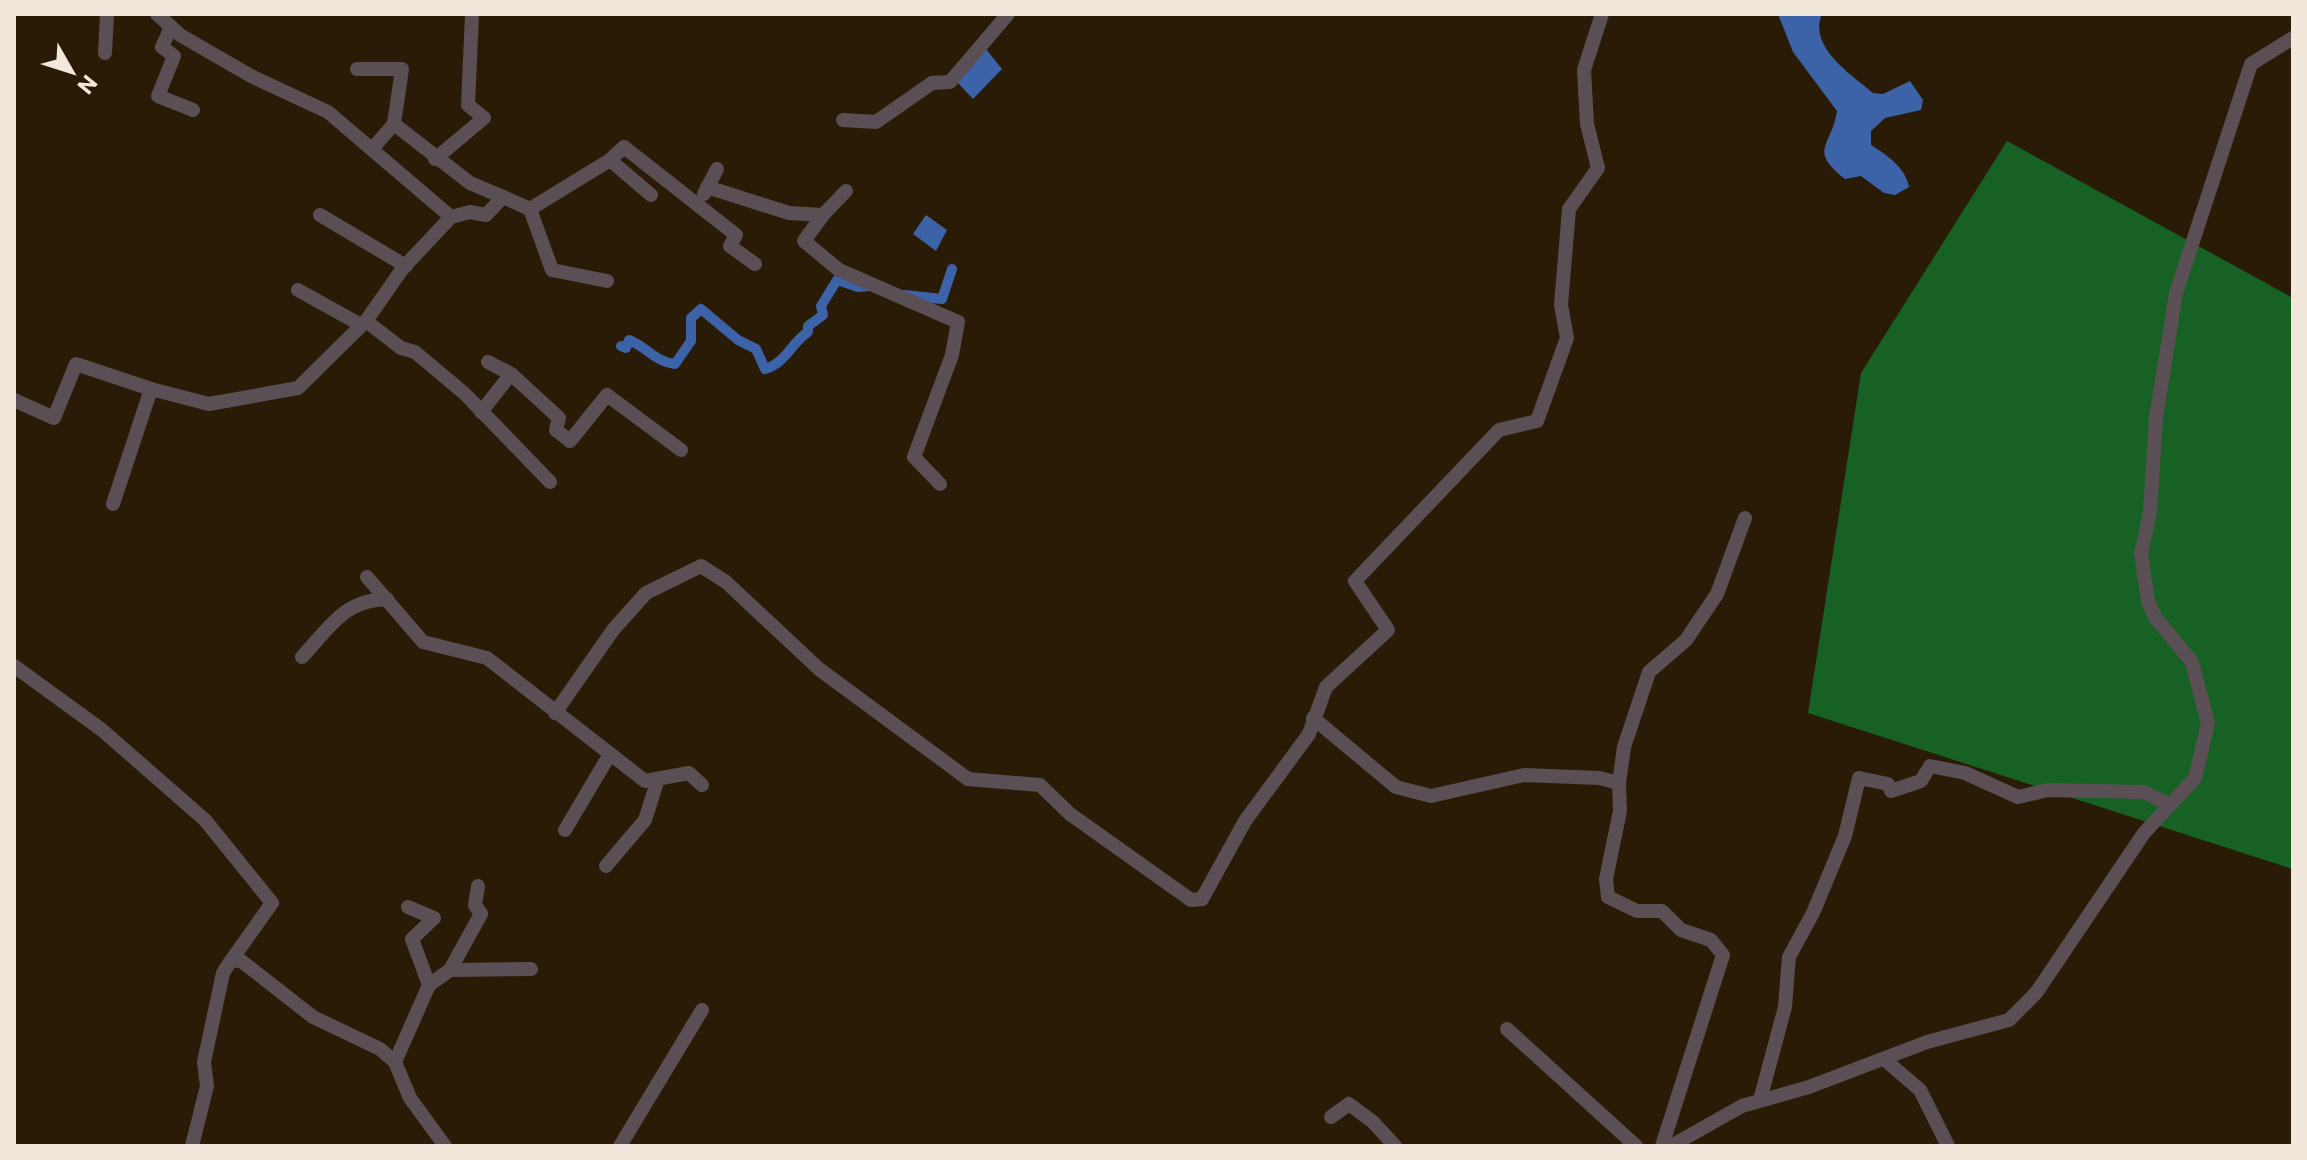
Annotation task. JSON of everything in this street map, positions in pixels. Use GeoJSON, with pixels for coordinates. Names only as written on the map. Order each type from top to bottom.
{"type":"FeatureCollection","features":[{"type":"Feature","properties":{"kind":"street"},"geometry":{"type":"LineString","coordinates":[[105,53],[107,14]]}},
{"type":"Feature","properties":{"kind":"street"},"geometry":{"type":"LineString","coordinates":[[157,14],[171,27],[251,76],[328,112],[451,217]]}},
{"type":"Feature","properties":{"kind":"street"},"geometry":{"type":"LineString","coordinates":[[435,159],[484,118],[468,105],[472,14]]}},
{"type":"Feature","properties":{"kind":"street"},"geometry":{"type":"LineString","coordinates":[[843,120],[876,122],[932,83],[950,82],[1008,14]]}},
{"type":"Feature","properties":{"kind":"street"},"geometry":{"type":"LineString","coordinates":[[555,713],[613,630],[646,593],[701,566],[726,582],[819,669],[968,779],[1040,785],[1070,814],[1191,900],[1202,899],[1245,821],[1309,734],[1326,687],[1388,630],[1355,581],[1499,430],[1537,421],[1567,338],[1561,305],[1569,209],[1598,168],[1587,124],[1584,70],[1602,14]]}},
{"type":"Feature","properties":{"kind":"street"},"geometry":{"type":"LineString","coordinates":[[171,27],[162,47],[174,56],[158,96],[193,110]]}},
{"type":"Feature","properties":{"kind":"street"},"geometry":{"type":"LineString","coordinates":[[1671,1146],[1742,1106],[1809,1087],[1884,1059],[2009,1020],[2036,993],[2144,833],[2195,778],[2208,723],[2192,662],[2155,617],[2148,601],[2141,554],[2150,512],[2156,418],[2176,293],[2251,64],[2293,38]]}},
{"type":"Feature","properties":{"kind":"street"},"geometry":{"type":"LineString","coordinates":[[357,69],[402,69],[394,124],[372,149]]}},
{"type":"Feature","properties":{"kind":"street"},"geometry":{"type":"LineString","coordinates":[[394,124],[435,159],[470,183],[530,209],[552,270],[607,281]]}},
{"type":"Feature","properties":{"kind":"street"},"geometry":{"type":"LineString","coordinates":[[530,209],[610,160],[624,147],[736,235],[730,246],[755,264]]}},
{"type":"Feature","properties":{"kind":"street"},"geometry":{"type":"LineString","coordinates":[[610,160],[651,195]]}},
{"type":"Feature","properties":{"kind":"street"},"geometry":{"type":"LineString","coordinates":[[698,205],[717,169]]}},
{"type":"Feature","properties":{"kind":"street"},"geometry":{"type":"LineString","coordinates":[[707,187],[789,213],[823,215]]}},
{"type":"Feature","properties":{"kind":"street"},"geometry":{"type":"LineString","coordinates":[[846,191],[804,241],[839,270],[958,322],[952,355],[914,457],[940,484]]}},
{"type":"Feature","properties":{"kind":"street"},"geometry":{"type":"LineString","coordinates":[[14,400],[54,418],[76,364],[209,404],[298,388],[364,323],[406,266],[451,217],[470,212],[486,215],[503,197]]}},
{"type":"Feature","properties":{"kind":"street"},"geometry":{"type":"LineString","coordinates":[[320,215],[406,266]]}},
{"type":"Feature","properties":{"kind":"street"},"geometry":{"type":"LineString","coordinates":[[298,290],[364,323],[401,348],[415,352],[481,412],[550,482]]}},
{"type":"Feature","properties":{"kind":"street"},"geometry":{"type":"LineString","coordinates":[[488,362],[511,374],[559,418],[556,430],[570,441],[607,395],[681,450]]}},
{"type":"Feature","properties":{"kind":"street"},"geometry":{"type":"LineString","coordinates":[[481,412],[511,374]]}},
{"type":"Feature","properties":{"kind":"street"},"geometry":{"type":"LineString","coordinates":[[113,504],[151,389]]}},
{"type":"Feature","properties":{"kind":"street"},"geometry":{"type":"LineString","coordinates":[[1662,1146],[1723,955],[1711,940],[1681,930],[1662,911],[1637,911],[1608,897],[1606,879],[1620,811],[1619,783],[1624,747],[1649,672],[1686,640],[1717,594],[1745,518]]}},
{"type":"Feature","properties":{"kind":"street"},"geometry":{"type":"LineString","coordinates":[[367,577],[423,642],[487,658],[645,781],[689,773],[702,785]]}},
{"type":"Feature","properties":{"kind":"street"},"geometry":{"type":"LineString","coordinates":[[302,657],[338,618],[363,600],[387,599]]}},
{"type":"Feature","properties":{"kind":"street"},"geometry":{"type":"LineString","coordinates":[[14,666],[102,730],[205,820],[272,903],[223,973],[204,1062],[207,1086],[192,1146]]}},
{"type":"Feature","properties":{"kind":"street"},"geometry":{"type":"LineString","coordinates":[[1313,718],[1396,787],[1431,796],[1524,775],[1599,778],[1619,783]]}},
{"type":"Feature","properties":{"kind":"street"},"geometry":{"type":"LineString","coordinates":[[565,830],[610,754]]}},
{"type":"Feature","properties":{"kind":"street"},"geometry":{"type":"LineString","coordinates":[[1760,1100],[1785,1007],[1789,957],[1813,913],[1845,836],[1859,778],[1888,784],[1891,791],[1921,781],[1930,766],[1965,773],[2018,797],[2048,790],[2144,792],[2170,805]]}},
{"type":"Feature","properties":{"kind":"street"},"geometry":{"type":"LineString","coordinates":[[606,866],[645,820],[658,779]]}},
{"type":"Feature","properties":{"kind":"street"},"geometry":{"type":"LineString","coordinates":[[395,1062],[429,985],[450,970],[481,914],[475,905],[478,886]]}},
{"type":"Feature","properties":{"kind":"street"},"geometry":{"type":"LineString","coordinates":[[408,907],[434,918],[412,939],[429,985]]}},
{"type":"Feature","properties":{"kind":"street"},"geometry":{"type":"LineString","coordinates":[[230,962],[240,960],[313,1017],[380,1049],[395,1062],[410,1098],[445,1146]]}},
{"type":"Feature","properties":{"kind":"street"},"geometry":{"type":"LineString","coordinates":[[450,970],[531,969]]}},
{"type":"Feature","properties":{"kind":"street"},"geometry":{"type":"LineString","coordinates":[[620,1146],[702,1010]]}},
{"type":"Feature","properties":{"kind":"street"},"geometry":{"type":"LineString","coordinates":[[1507,1029],[1636,1146]]}},
{"type":"Feature","properties":{"kind":"street"},"geometry":{"type":"LineString","coordinates":[[1884,1059],[1920,1090],[1948,1146]]}},
{"type":"Feature","properties":{"kind":"street"},"geometry":{"type":"LineString","coordinates":[[1331,1117],[1349,1104],[1373,1122],[1395,1146]]}},
{"type":"Feature","properties":{"kind":"green space"},"geometry":{"type":"Polygon","coordinates":[[[2007,141],[2293,298],[2293,869],[1808,713],[1861,373],[2007,141]]]}},
{"type":"Feature","properties":{"kind":"water"},"geometry":{"type":"Polygon","coordinates":[[[1778,14],[1822,14],[1819,26],[1826,48],[1834,59],[1873,93],[1883,94],[1910,81],[1923,100],[1921,110],[1885,118],[1871,131],[1871,145],[1900,168],[1909,187],[1895,195],[1884,193],[1861,176],[1845,179],[1827,161],[1825,148],[1837,111],[1793,52],[1778,14]]]}},
{"type":"Feature","properties":{"kind":"water"},"geometry":{"type":"Polygon","coordinates":[[[986,49],[1002,69],[973,99],[955,80],[986,49]]]}},
{"type":"Feature","properties":{"kind":"water"},"geometry":{"type":"Polygon","coordinates":[[[926,215],[947,230],[936,251],[913,234],[926,215]]]}},
{"type":"Feature","properties":{"kind":"waterway"},"geometry":{"type":"LineString","coordinates":[[905,295],[942,299],[952,269]]}},
{"type":"Feature","properties":{"kind":"waterway"},"geometry":{"type":"LineString","coordinates":[[621,346],[626,348],[629,340],[662,360],[675,364],[691,341],[691,318],[701,309],[738,340],[756,349],[765,369],[783,358],[808,332],[808,326],[823,315],[821,306],[837,280],[858,287],[870,286]]}}]}
